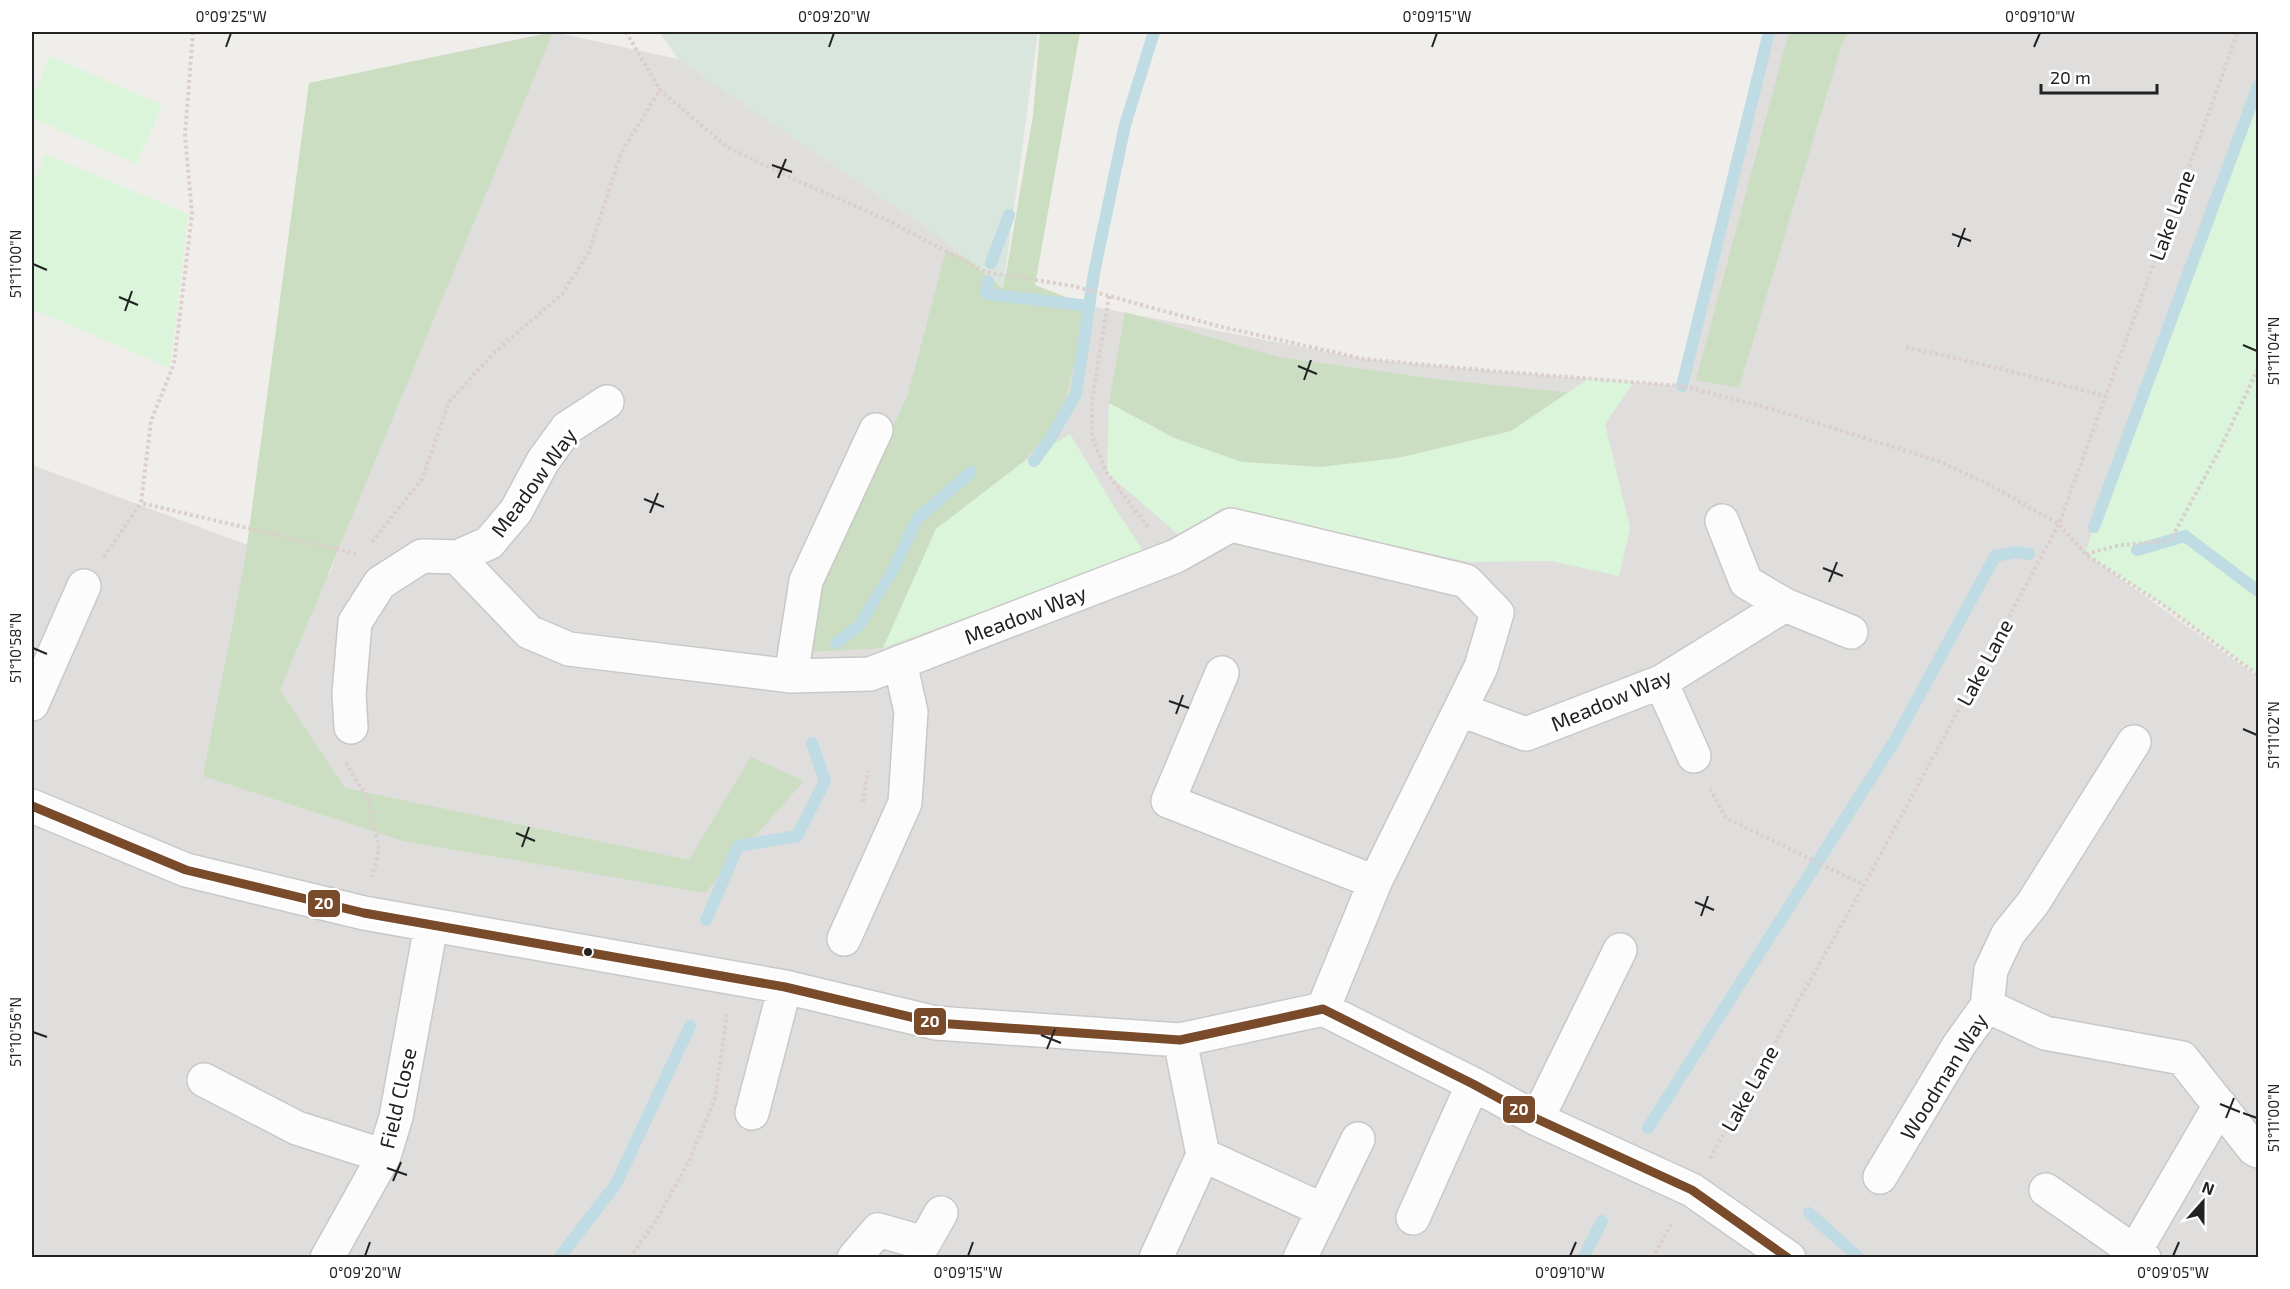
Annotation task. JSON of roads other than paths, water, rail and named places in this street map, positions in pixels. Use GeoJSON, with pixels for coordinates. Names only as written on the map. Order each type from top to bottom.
{"type":"FeatureCollection","features":[{"type":"Feature","properties":{"kind":"street","name":"Meadow Way"},"geometry":{"type":"LineString","coordinates":[[351,727],[349,694],[355,622],[380,583],[422,556],[457,557],[489,543],[516,511],[543,461],[567,428],[607,402]]}},
{"type":"Feature","properties":{"kind":"street"},"geometry":{"type":"LineString","coordinates":[[791,676],[806,581],[876,430]]}},
{"type":"Feature","properties":{"kind":"street"},"geometry":{"type":"LineString","coordinates":[[1722,521],[1746,582],[1785,605],[1851,632]]}},
{"type":"Feature","properties":{"kind":"street","name":"Meadow Way"},"geometry":{"type":"LineString","coordinates":[[457,557],[529,632],[569,649],[791,676],[870,674],[1176,556],[1232,525],[1466,581],[1497,613],[1481,667],[1376,882],[1323,1009]]}},
{"type":"Feature","properties":{"kind":"street"},"geometry":{"type":"LineString","coordinates":[[32,704],[44,637],[84,586]]}},
{"type":"Feature","properties":{"kind":"street","name":"Meadow Way"},"geometry":{"type":"LineString","coordinates":[[1461,710],[1526,734],[1661,682],[1785,605]]}},
{"type":"Feature","properties":{"kind":"street"},"geometry":{"type":"LineString","coordinates":[[844,939],[905,803],[911,712],[900,662]]}},
{"type":"Feature","properties":{"kind":"street"},"geometry":{"type":"LineString","coordinates":[[1222,673],[1168,801],[1376,882]]}},
{"type":"Feature","properties":{"kind":"street"},"geometry":{"type":"LineString","coordinates":[[1661,682],[1694,756]]}},
{"type":"Feature","properties":{"kind":"street"},"geometry":{"type":"LineString","coordinates":[[1987,1006],[1991,970],[2008,934],[2033,903],[2134,742]]}},
{"type":"Feature","properties":{"kind":"street"},"geometry":{"type":"LineString","coordinates":[[32,806],[186,870],[431,926],[785,987],[936,1023],[1180,1040],[1323,1009],[1473,1084],[1537,1119],[1692,1190],[1789,1257]]}},
{"type":"Feature","properties":{"kind":"street","name":"Field Close"},"geometry":{"type":"LineString","coordinates":[[327,1257],[384,1156],[396,1117],[431,926]]}},
{"type":"Feature","properties":{"kind":"street"},"geometry":{"type":"LineString","coordinates":[[1537,1119],[1620,950]]}},
{"type":"Feature","properties":{"kind":"street"},"geometry":{"type":"LineString","coordinates":[[752,1113],[785,987]]}},
{"type":"Feature","properties":{"kind":"street","name":"Woodman Way"},"geometry":{"type":"LineString","coordinates":[[1880,1177],[1959,1045],[1987,1006],[2045,1034],[2182,1058],[2254,1149],[2259,1151]]}},
{"type":"Feature","properties":{"kind":"street"},"geometry":{"type":"LineString","coordinates":[[1156,1257],[1203,1155],[1180,1040]]}},
{"type":"Feature","properties":{"kind":"street"},"geometry":{"type":"LineString","coordinates":[[204,1080],[297,1128],[384,1156]]}},
{"type":"Feature","properties":{"kind":"street"},"geometry":{"type":"LineString","coordinates":[[1413,1218],[1473,1084]]}},
{"type":"Feature","properties":{"kind":"street"},"geometry":{"type":"LineString","coordinates":[[2046,1190],[2140,1254],[2220,1105]]}},
{"type":"Feature","properties":{"kind":"street"},"geometry":{"type":"LineString","coordinates":[[1300,1257],[1358,1139]]}},
{"type":"Feature","properties":{"kind":"street"},"geometry":{"type":"LineString","coordinates":[[1203,1155],[1323,1210]]}},
{"type":"Feature","properties":{"kind":"street"},"geometry":{"type":"LineString","coordinates":[[854,1257],[878,1230],[924,1243],[941,1213]]}},
{"type":"Feature","properties":{"kind":"waterway"},"geometry":{"type":"LineString","coordinates":[[1034,461],[1050,439],[1076,394],[1094,273],[1125,125],[1154,32]]}},
{"type":"Feature","properties":{"kind":"waterway"},"geometry":{"type":"LineString","coordinates":[[1682,386],[1769,32]]}},
{"type":"Feature","properties":{"kind":"waterway"},"geometry":{"type":"LineString","coordinates":[[2094,527],[2258,86]]}},
{"type":"Feature","properties":{"kind":"waterway"},"geometry":{"type":"LineString","coordinates":[[991,263],[1009,215]]}},
{"type":"Feature","properties":{"kind":"waterway"},"geometry":{"type":"LineString","coordinates":[[988,281],[986,294],[1089,306]]}},
{"type":"Feature","properties":{"kind":"waterway"},"geometry":{"type":"LineString","coordinates":[[836,643],[859,626],[893,570],[917,519],[971,472]]}},
{"type":"Feature","properties":{"kind":"waterway"},"geometry":{"type":"LineString","coordinates":[[2137,550],[2185,536],[2258,591]]}},
{"type":"Feature","properties":{"kind":"waterway"},"geometry":{"type":"LineString","coordinates":[[1648,1128],[1894,742],[1995,556],[2016,552],[2029,554]]}},
{"type":"Feature","properties":{"kind":"waterway"},"geometry":{"type":"LineString","coordinates":[[706,920],[738,846],[797,836],[825,781],[812,743]]}},
{"type":"Feature","properties":{"kind":"waterway"},"geometry":{"type":"LineString","coordinates":[[559,1258],[616,1184],[690,1026]]}},
{"type":"Feature","properties":{"kind":"waterway"},"geometry":{"type":"LineString","coordinates":[[1809,1213],[1859,1258]]}},
{"type":"Feature","properties":{"kind":"waterway"},"geometry":{"type":"LineString","coordinates":[[1583,1258],[1602,1221]]}}]}
